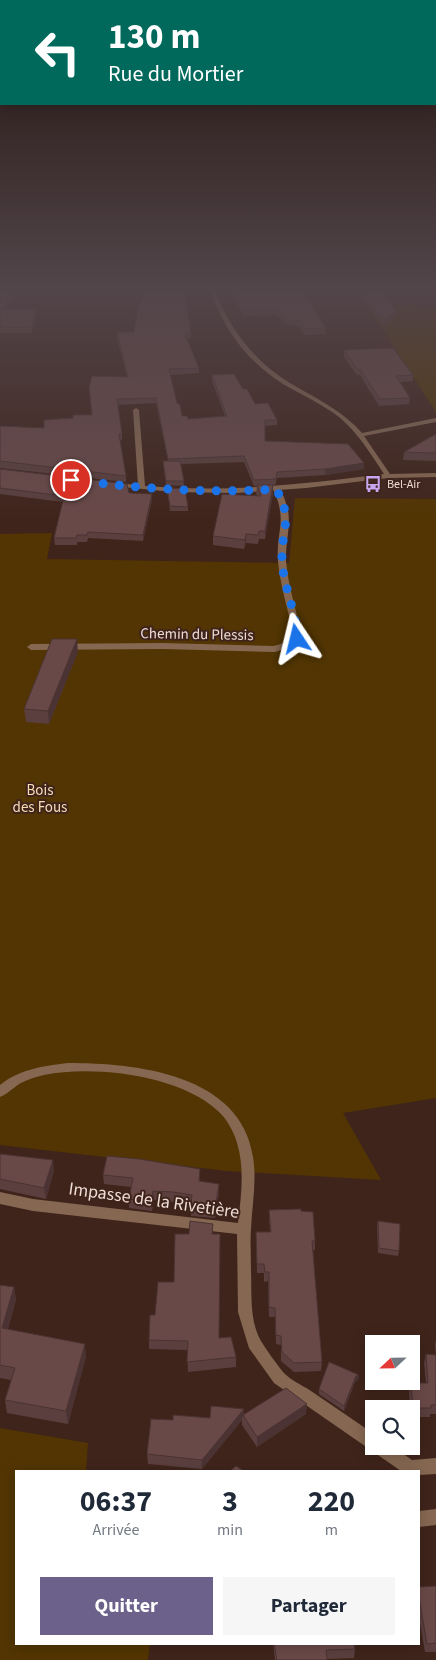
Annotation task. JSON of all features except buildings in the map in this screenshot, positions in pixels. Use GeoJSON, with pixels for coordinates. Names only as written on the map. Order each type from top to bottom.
{"type":"FeatureCollection","features":[{"type":"Feature","properties":{"kind":"street"},"geometry":{"type":"LineString","coordinates":[[264,366],[341,416],[360,435],[388,476]]}},
{"type":"Feature","properties":{"kind":"street"},"geometry":{"type":"LineString","coordinates":[[136,410],[142,488]]}},
{"type":"Feature","properties":{"kind":"street"},"geometry":{"type":"LineString","coordinates":[[360,435],[436,420]]}},
{"type":"Feature","properties":{"kind":"street"},"geometry":{"type":"LineString","coordinates":[[107,484],[142,488],[222,492],[276,489],[388,476],[436,475]]}},
{"type":"Feature","properties":{"kind":"street","name":"Chemin du Plessis"},"geometry":{"type":"LineString","coordinates":[[30,647],[163,646],[275,649],[290,644],[297,639],[297,633],[282,560],[287,519],[284,504],[276,489]]}},
{"type":"Feature","properties":{"kind":"street"},"geometry":{"type":"LineString","coordinates":[[0,1092],[20,1077],[44,1070],[76,1066],[111,1067],[159,1078],[194,1089],[222,1107],[239,1133],[248,1161],[244,1229]]}},
{"type":"Feature","properties":{"kind":"street","name":"Impasse de la Rivetière"},"geometry":{"type":"LineString","coordinates":[[0,1198],[34,1205],[244,1229],[245,1312],[254,1343],[279,1378],[365,1437]]}},
{"type":"Feature","properties":{"kind":"street"},"geometry":{"type":"LineString","coordinates":[[390,1455],[410,1470],[436,1466]]}},
{"type":"Feature","properties":{"kind":"street"},"geometry":{"type":"LineString","coordinates":[[420,1518],[436,1517]]}},
{"type":"Feature","properties":{"kind":"green space"},"geometry":{"type":"Polygon","coordinates":[[[407,366],[436,366],[436,412],[407,366]]]}},
{"type":"Feature","properties":{"kind":"green space","name":"Bois des Fous"},"geometry":{"type":"Polygon","coordinates":[[[295,498],[436,499],[436,1098],[343,1113],[381,1180],[227,1171],[0,1145],[0,534],[52,533],[47,559],[289,563],[295,498]]]}},
{"type":"Feature","properties":{"kind":"green space"},"geometry":{"type":"Polygon","coordinates":[[[0,1428],[88,1443],[86,1470],[15,1470],[15,1645],[150,1645],[148,1660],[0,1660],[0,1428]]]}},
{"type":"Feature","properties":{"kind":"place","name":"Bel-Air"},"geometry":{"type":"Point","coordinates":[373,484]}},
{"type":"Feature","properties":{"kind":"route"},"geometry":{"type":"LineString","coordinates":[[71,480],[173,490],[222,492],[276,489],[284,504],[287,519],[282,560],[297,639]]}}]}
